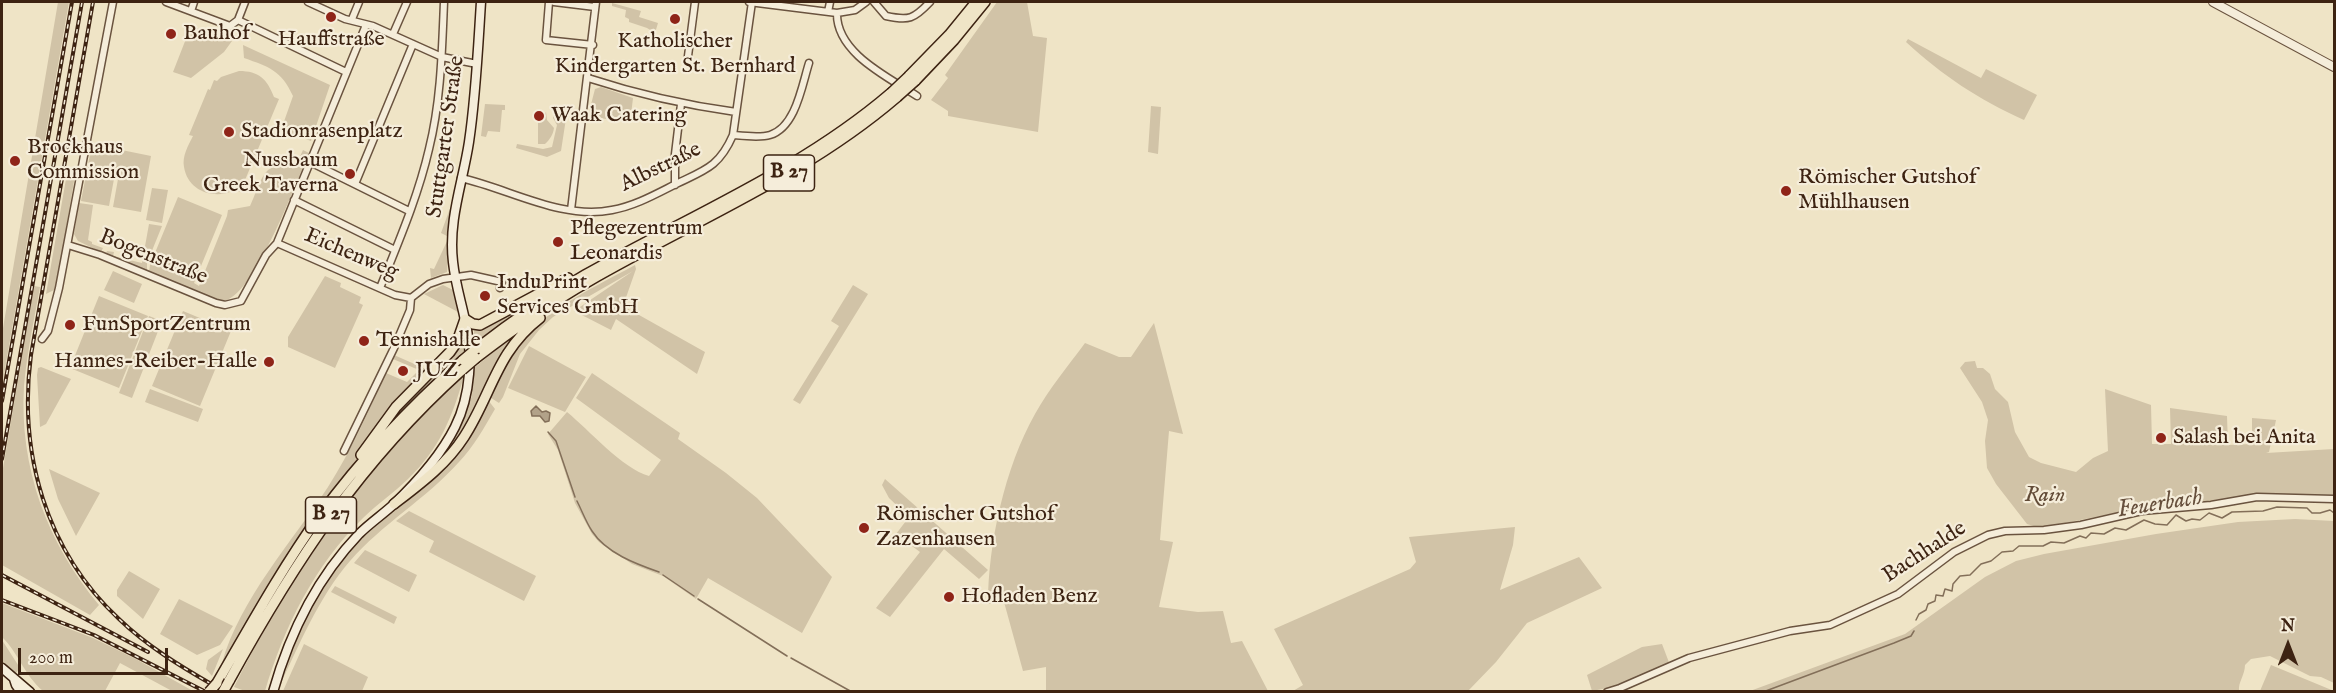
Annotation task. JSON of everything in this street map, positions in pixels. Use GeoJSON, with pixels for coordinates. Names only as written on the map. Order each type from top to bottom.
{"type":"FeatureCollection","features":[{"type":"Feature","properties":{"kind":"highway","name":"B 27"},"geometry":{"type":"LineString","coordinates":[[912,79],[976,2]]}},
{"type":"Feature","properties":{"kind":"highway","name":"B 27"},"geometry":{"type":"LineString","coordinates":[[473,353],[569,293],[794,171],[839,142],[954,40],[986,2]]}},
{"type":"Feature","properties":{"kind":"highway","name":"B 27"},"geometry":{"type":"LineString","coordinates":[[219,686],[345,495],[403,427],[473,353],[544,300],[618,257],[790,165],[894,95]]}},
{"type":"Feature","properties":{"kind":"highway"},"geometry":{"type":"LineString","coordinates":[[465,320],[480,325],[600,262],[618,257]]}},
{"type":"Feature","properties":{"kind":"highway"},"geometry":{"type":"LineString","coordinates":[[394,504],[431,476],[454,451],[472,423],[504,356],[533,323],[561,303],[569,293]]}},
{"type":"Feature","properties":{"kind":"highway","name":"B 27"},"geometry":{"type":"LineString","coordinates":[[338,492],[340,482],[396,407],[450,352],[465,320]]}},
{"type":"Feature","properties":{"kind":"highway","name":"B 27"},"geometry":{"type":"LineString","coordinates":[[219,686],[282,571],[338,492],[396,424],[462,365]]}},
{"type":"Feature","properties":{"kind":"main road","name":"Stuttgarter Straße"},"geometry":{"type":"LineString","coordinates":[[419,476],[444,446],[460,414],[473,353],[455,277],[452,233],[455,204],[472,119],[481,2]]}},
{"type":"Feature","properties":{"kind":"main road"},"geometry":{"type":"LineString","coordinates":[[271,692],[296,627],[318,584],[346,548],[394,504],[419,476]]}},
{"type":"Feature","properties":{"kind":"main road"},"geometry":{"type":"LineString","coordinates":[[271,692],[278,660],[299,610],[328,564],[359,529],[419,476]]}},
{"type":"Feature","properties":{"kind":"main road"},"geometry":{"type":"LineString","coordinates":[[2,668],[30,692]]}},
{"type":"Feature","properties":{"kind":"main road"},"geometry":{"type":"LineString","coordinates":[[14,679],[21,692]]}},
{"type":"Feature","properties":{"kind":"street","name":"Bogenstraße"},"geometry":{"type":"LineString","coordinates":[[42,339],[48,331],[59,288],[113,2]]}},
{"type":"Feature","properties":{"kind":"street"},"geometry":{"type":"LineString","coordinates":[[166,2],[226,25],[236,22],[346,72]]}},
{"type":"Feature","properties":{"kind":"street"},"geometry":{"type":"LineString","coordinates":[[191,11],[194,2]]}},
{"type":"Feature","properties":{"kind":"street"},"geometry":{"type":"LineString","coordinates":[[236,22],[245,2]]}},
{"type":"Feature","properties":{"kind":"street"},"geometry":{"type":"LineString","coordinates":[[308,2],[345,19],[352,19],[393,34],[442,57],[477,64]]}},
{"type":"Feature","properties":{"kind":"street"},"geometry":{"type":"LineString","coordinates":[[352,19],[360,2]]}},
{"type":"Feature","properties":{"kind":"street"},"geometry":{"type":"LineString","coordinates":[[393,34],[406,2]]}},
{"type":"Feature","properties":{"kind":"street"},"geometry":{"type":"LineString","coordinates":[[380,288],[422,176],[430,146],[442,57],[444,2]]}},
{"type":"Feature","properties":{"kind":"street"},"geometry":{"type":"LineString","coordinates":[[549,2],[546,40],[592,45]]}},
{"type":"Feature","properties":{"kind":"street"},"geometry":{"type":"LineString","coordinates":[[554,2],[596,4],[571,210]]}},
{"type":"Feature","properties":{"kind":"street"},"geometry":{"type":"LineString","coordinates":[[688,56],[695,2]]}},
{"type":"Feature","properties":{"kind":"street"},"geometry":{"type":"LineString","coordinates":[[750,2],[837,13],[855,10],[867,2]]}},
{"type":"Feature","properties":{"kind":"street","name":"Albstraße"},"geometry":{"type":"LineString","coordinates":[[461,178],[571,210],[612,210],[654,196],[716,162],[726,152],[733,135],[750,2]]}},
{"type":"Feature","properties":{"kind":"street"},"geometry":{"type":"LineString","coordinates":[[828,12],[830,2]]}},
{"type":"Feature","properties":{"kind":"street"},"geometry":{"type":"LineString","coordinates":[[874,2],[886,16],[906,19],[916,16],[930,2]]}},
{"type":"Feature","properties":{"kind":"street"},"geometry":{"type":"LineString","coordinates":[[2213,2],[2334,67]]}},
{"type":"Feature","properties":{"kind":"street"},"geometry":{"type":"LineString","coordinates":[[837,13],[837,25],[844,39],[862,58],[917,96]]}},
{"type":"Feature","properties":{"kind":"street"},"geometry":{"type":"LineString","coordinates":[[277,243],[366,25]]}},
{"type":"Feature","properties":{"kind":"street"},"geometry":{"type":"LineString","coordinates":[[355,184],[413,44]]}},
{"type":"Feature","properties":{"kind":"street"},"geometry":{"type":"LineString","coordinates":[[733,135],[770,135],[781,130],[790,117],[809,63]]}},
{"type":"Feature","properties":{"kind":"street"},"geometry":{"type":"LineString","coordinates":[[588,78],[681,104],[736,112]]}},
{"type":"Feature","properties":{"kind":"street"},"geometry":{"type":"LineString","coordinates":[[675,185],[675,154],[681,104]]}},
{"type":"Feature","properties":{"kind":"street"},"geometry":{"type":"LineString","coordinates":[[310,162],[409,211]]}},
{"type":"Feature","properties":{"kind":"street"},"geometry":{"type":"LineString","coordinates":[[294,200],[394,250]]}},
{"type":"Feature","properties":{"kind":"street","name":"Bogenstraße"},"geometry":{"type":"LineString","coordinates":[[68,245],[89,250],[225,306],[241,301],[266,255],[277,243]]}},
{"type":"Feature","properties":{"kind":"street","name":"Eichenweg"},"geometry":{"type":"LineString","coordinates":[[277,243],[380,288],[411,298]]}},
{"type":"Feature","properties":{"kind":"street"},"geometry":{"type":"LineString","coordinates":[[344,451],[394,348],[410,310],[411,298],[429,284],[455,277],[478,276],[502,282],[501,288]]}},
{"type":"Feature","properties":{"kind":"street","name":"Bachhalde"},"geometry":{"type":"LineString","coordinates":[[1607,692],[1689,658],[1790,631],[1825,627],[1898,594],[1954,552],[1974,541],[2002,531],[2053,529],[2142,511],[2211,505],[2257,497],[2334,500]]}},
{"type":"Feature","properties":{"kind":"green space"},"geometry":{"type":"Polygon","coordinates":[[[58,2],[69,2],[2,386],[2,334],[58,2]]]}},
{"type":"Feature","properties":{"kind":"green space"},"geometry":{"type":"Polygon","coordinates":[[[997,2],[1027,2],[1033,36],[1047,38],[1038,132],[948,116],[948,111],[931,100],[948,78],[945,75],[997,2]]]}},
{"type":"Feature","properties":{"kind":"green space"},"geometry":{"type":"Polygon","coordinates":[[[612,3],[641,11],[639,17],[658,23],[655,33],[629,22],[629,19],[625,17],[626,10],[612,6],[612,3]]]}},
{"type":"Feature","properties":{"kind":"green space"},"geometry":{"type":"Polygon","coordinates":[[[191,26],[232,41],[224,52],[191,78],[173,72],[191,26]]]}},
{"type":"Feature","properties":{"kind":"green space"},"geometry":{"type":"Polygon","coordinates":[[[1908,39],[1981,78],[1986,69],[2037,95],[2024,120],[1991,104],[1947,76],[1906,42],[1908,39]]]}},
{"type":"Feature","properties":{"kind":"green space"},"geometry":{"type":"Polygon","coordinates":[[[243,45],[330,85],[311,141],[281,130],[293,96],[279,75],[261,64],[244,58],[243,45]]]}},
{"type":"Feature","properties":{"kind":"green space"},"geometry":{"type":"Polygon","coordinates":[[[239,71],[257,74],[268,85],[274,97],[279,99],[240,192],[235,190],[211,194],[197,188],[187,176],[184,159],[193,136],[189,135],[214,80],[217,81],[221,77],[239,71]]]}},
{"type":"Feature","properties":{"kind":"green space"},"geometry":{"type":"Polygon","coordinates":[[[601,87],[633,98],[630,123],[588,116],[595,89],[601,87]]]}},
{"type":"Feature","properties":{"kind":"green space"},"geometry":{"type":"Polygon","coordinates":[[[485,104],[505,105],[505,110],[502,110],[500,132],[488,131],[486,137],[481,136],[485,104]]]}},
{"type":"Feature","properties":{"kind":"green space"},"geometry":{"type":"Polygon","coordinates":[[[1151,106],[1161,107],[1158,154],[1148,152],[1151,106]]]}},
{"type":"Feature","properties":{"kind":"green space"},"geometry":{"type":"Polygon","coordinates":[[[546,112],[547,120],[554,130],[545,144],[538,144],[538,120],[542,119],[546,112]]]}},
{"type":"Feature","properties":{"kind":"green space"},"geometry":{"type":"Polygon","coordinates":[[[553,112],[567,112],[561,151],[547,157],[516,148],[517,144],[543,149],[552,147],[557,125],[553,112]]]}},
{"type":"Feature","properties":{"kind":"green space"},"geometry":{"type":"Polygon","coordinates":[[[92,144],[151,156],[141,212],[113,207],[118,179],[114,179],[109,206],[81,201],[92,144]]]}},
{"type":"Feature","properties":{"kind":"green space"},"geometry":{"type":"Polygon","coordinates":[[[303,150],[309,153],[272,238],[246,283],[233,296],[221,301],[149,272],[178,197],[222,215],[194,283],[199,286],[228,210],[250,206],[265,173],[273,167],[290,167],[303,150]]]}},
{"type":"Feature","properties":{"kind":"green space"},"geometry":{"type":"Polygon","coordinates":[[[67,173],[75,175],[56,289],[46,294],[67,173]]]}},
{"type":"Feature","properties":{"kind":"green space"},"geometry":{"type":"Polygon","coordinates":[[[152,188],[168,190],[162,223],[146,220],[152,188]]]}},
{"type":"Feature","properties":{"kind":"green space"},"geometry":{"type":"Polygon","coordinates":[[[79,203],[93,205],[88,240],[103,248],[101,252],[78,241],[74,234],[79,203]]]}},
{"type":"Feature","properties":{"kind":"green space"},"geometry":{"type":"Polygon","coordinates":[[[452,203],[447,272],[431,278],[430,268],[434,269],[449,237],[441,233],[452,203]]]}},
{"type":"Feature","properties":{"kind":"green space"},"geometry":{"type":"Polygon","coordinates":[[[149,224],[162,226],[147,263],[147,273],[105,256],[107,251],[114,252],[113,256],[142,263],[149,224]]]}},
{"type":"Feature","properties":{"kind":"green space"},"geometry":{"type":"Polygon","coordinates":[[[635,265],[636,269],[623,306],[705,352],[697,374],[616,319],[611,330],[574,311],[633,271],[553,317],[520,354],[499,403],[488,396],[501,367],[527,334],[560,307],[635,265]]]}},
{"type":"Feature","properties":{"kind":"green space"},"geometry":{"type":"Polygon","coordinates":[[[113,271],[142,284],[134,303],[104,290],[113,271]]]}},
{"type":"Feature","properties":{"kind":"green space"},"geometry":{"type":"Polygon","coordinates":[[[325,276],[341,283],[340,287],[361,297],[359,303],[363,305],[335,368],[288,347],[288,337],[325,276]]]}},
{"type":"Feature","properties":{"kind":"green space"},"geometry":{"type":"Polygon","coordinates":[[[443,285],[453,290],[458,312],[424,294],[443,285]]]}},
{"type":"Feature","properties":{"kind":"green space"},"geometry":{"type":"Polygon","coordinates":[[[853,285],[868,294],[800,404],[793,400],[839,326],[831,321],[853,285]]]}},
{"type":"Feature","properties":{"kind":"green space"},"geometry":{"type":"Polygon","coordinates":[[[34,286],[40,287],[24,386],[26,446],[40,503],[51,530],[81,581],[99,605],[90,615],[2,565],[2,474],[34,286]]]}},
{"type":"Feature","properties":{"kind":"green space"},"geometry":{"type":"Polygon","coordinates":[[[554,290],[474,345],[474,329],[479,329],[554,290]]]}},
{"type":"Feature","properties":{"kind":"green space"},"geometry":{"type":"Polygon","coordinates":[[[99,296],[148,316],[119,388],[70,368],[99,296]]]}},
{"type":"Feature","properties":{"kind":"green space"},"geometry":{"type":"Polygon","coordinates":[[[183,311],[231,331],[200,406],[152,386],[183,311]]]}},
{"type":"Feature","properties":{"kind":"green space"},"geometry":{"type":"Polygon","coordinates":[[[149,316],[162,321],[132,398],[119,393],[149,316]]]}},
{"type":"Feature","properties":{"kind":"green space"},"geometry":{"type":"Polygon","coordinates":[[[1154,323],[1183,434],[1169,431],[1160,540],[1173,542],[1159,607],[1198,612],[1223,611],[1231,643],[1242,641],[1268,691],[1046,691],[1046,667],[1023,671],[1004,602],[988,604],[991,556],[1000,506],[1024,435],[1040,405],[1085,343],[1119,357],[1131,357],[1154,323]]]}},
{"type":"Feature","properties":{"kind":"green space"},"geometry":{"type":"Polygon","coordinates":[[[523,328],[468,426],[439,464],[436,463],[461,422],[472,396],[474,368],[523,328]]]}},
{"type":"Feature","properties":{"kind":"green space"},"geometry":{"type":"Polygon","coordinates":[[[463,335],[464,354],[373,443],[390,419],[463,335]]]}},
{"type":"Feature","properties":{"kind":"green space"},"geometry":{"type":"Polygon","coordinates":[[[529,346],[586,377],[565,412],[508,388],[529,346]]]}},
{"type":"Feature","properties":{"kind":"green space"},"geometry":{"type":"Polygon","coordinates":[[[394,355],[428,370],[358,457],[290,548],[222,663],[241,616],[268,572],[328,487],[359,431],[386,373],[407,382],[419,370],[393,359],[394,355]]]}},
{"type":"Feature","properties":{"kind":"green space","name":"Rain"},"geometry":{"type":"Polygon","coordinates":[[[1975,361],[1977,368],[1983,368],[1990,374],[1995,389],[2008,402],[2015,432],[2029,457],[2041,463],[2076,472],[2093,458],[2108,451],[2105,389],[2151,405],[2152,444],[2171,444],[2170,408],[2227,416],[2228,445],[2252,444],[2252,418],[2276,420],[2269,452],[2266,453],[2334,449],[2334,495],[2258,494],[2145,507],[2040,528],[2027,524],[1996,484],[1987,468],[1985,441],[1988,420],[1982,402],[1960,368],[1965,362],[1975,361]]]}},
{"type":"Feature","properties":{"kind":"green space"},"geometry":{"type":"Polygon","coordinates":[[[41,367],[71,379],[46,424],[40,427],[37,375],[38,368],[41,367]]]}},
{"type":"Feature","properties":{"kind":"green space"},"geometry":{"type":"Polygon","coordinates":[[[592,373],[680,433],[678,439],[757,498],[832,577],[802,633],[708,578],[696,599],[663,576],[632,564],[599,542],[592,534],[575,503],[558,450],[548,434],[567,412],[617,457],[639,472],[649,476],[661,460],[576,398],[592,373]]]}},
{"type":"Feature","properties":{"kind":"green space"},"geometry":{"type":"Polygon","coordinates":[[[464,376],[449,419],[429,456],[408,479],[368,513],[330,556],[315,577],[291,621],[265,691],[245,691],[234,687],[270,620],[333,523],[380,463],[441,397],[464,376]]]}},
{"type":"Feature","properties":{"kind":"green space"},"geometry":{"type":"Polygon","coordinates":[[[150,389],[203,409],[198,422],[145,402],[150,389]]]}},
{"type":"Feature","properties":{"kind":"green space"},"geometry":{"type":"Polygon","coordinates":[[[488,400],[495,409],[464,456],[433,488],[363,548],[339,575],[310,623],[278,689],[302,625],[338,566],[369,532],[439,472],[488,400]]]}},
{"type":"Feature","properties":{"kind":"green space"},"geometry":{"type":"Polygon","coordinates":[[[49,469],[100,493],[76,536],[58,499],[49,469]]]}},
{"type":"Feature","properties":{"kind":"green space"},"geometry":{"type":"Polygon","coordinates":[[[885,479],[988,570],[979,579],[944,549],[890,617],[876,608],[920,552],[896,534],[909,517],[889,498],[882,485],[885,479]]]}},
{"type":"Feature","properties":{"kind":"green space"},"geometry":{"type":"Polygon","coordinates":[[[409,511],[536,576],[524,601],[429,552],[434,541],[396,521],[409,511]]]}},
{"type":"Feature","properties":{"kind":"green space"},"geometry":{"type":"Polygon","coordinates":[[[2295,519],[2334,521],[2334,683],[2321,677],[2310,676],[2270,656],[2251,659],[2245,665],[2239,691],[1750,691],[1905,634],[1985,577],[2016,561],[2156,534],[2238,522],[2295,519]]]}},
{"type":"Feature","properties":{"kind":"green space"},"geometry":{"type":"Polygon","coordinates":[[[1515,527],[1513,545],[1500,590],[1579,557],[1602,588],[1527,623],[1496,662],[1468,691],[1293,691],[1303,685],[1274,629],[1410,569],[1416,562],[1409,537],[1515,527]]]}},
{"type":"Feature","properties":{"kind":"green space"},"geometry":{"type":"Polygon","coordinates":[[[365,550],[417,575],[409,592],[354,563],[365,550]]]}},
{"type":"Feature","properties":{"kind":"green space"},"geometry":{"type":"Polygon","coordinates":[[[129,571],[160,589],[143,619],[117,596],[117,590],[129,571]]]}},
{"type":"Feature","properties":{"kind":"green space"},"geometry":{"type":"Polygon","coordinates":[[[335,586],[397,617],[394,624],[331,592],[335,586]]]}},
{"type":"Feature","properties":{"kind":"green space"},"geometry":{"type":"Polygon","coordinates":[[[179,599],[233,626],[220,645],[197,655],[160,634],[179,599]]]}},
{"type":"Feature","properties":{"kind":"green space"},"geometry":{"type":"Polygon","coordinates":[[[2,603],[93,638],[193,691],[172,691],[120,663],[105,691],[43,691],[36,685],[2,637],[2,603]]]}},
{"type":"Feature","properties":{"kind":"green space"},"geometry":{"type":"Polygon","coordinates":[[[2,640],[20,668],[16,673],[2,662],[2,640]]]}},
{"type":"Feature","properties":{"kind":"green space"},"geometry":{"type":"Polygon","coordinates":[[[304,644],[368,677],[362,691],[283,691],[304,644]]]}},
{"type":"Feature","properties":{"kind":"green space"},"geometry":{"type":"Polygon","coordinates":[[[1662,644],[1670,665],[1618,686],[1592,691],[1587,675],[1642,647],[1662,644]]]}},
{"type":"Feature","properties":{"kind":"green space"},"geometry":{"type":"Polygon","coordinates":[[[223,649],[212,676],[206,669],[208,660],[223,649]]]}},
{"type":"Feature","properties":{"kind":"green space"},"geometry":{"type":"Polygon","coordinates":[[[2271,665],[2334,691],[2260,691],[2271,665]]]}},
{"type":"Feature","properties":{"kind":"shaded area"},"geometry":{"type":"Polygon","coordinates":[[[536,406],[542,412],[550,413],[549,421],[545,422],[540,416],[532,416],[531,411],[536,406]]]}},
{"type":"Feature","properties":{"kind":"waterway"},"geometry":{"type":"LineString","coordinates":[[548,432],[556,441],[575,497]]}},
{"type":"Feature","properties":{"kind":"waterway"},"geometry":{"type":"LineString","coordinates":[[577,501],[592,531],[605,546],[631,561],[659,572]]}},
{"type":"Feature","properties":{"kind":"waterway","name":"Feuerbach"},"geometry":{"type":"LineString","coordinates":[[1916,620],[1919,614],[1926,610],[1928,604],[1935,601],[1936,595],[1943,596],[1945,589],[1952,591],[1953,584],[1960,576],[1970,575],[1981,564],[1991,561],[2002,552],[2013,551],[2019,546],[2043,546],[2051,542],[2064,543],[2080,536],[2086,538],[2091,533],[2104,534],[2115,528],[2126,530],[2144,520],[2167,525],[2176,515],[2186,521],[2200,520],[2209,513],[2222,518],[2232,512],[2263,511],[2277,507],[2307,508],[2312,513],[2330,510],[2334,513]]}},
{"type":"Feature","properties":{"kind":"waterway"},"geometry":{"type":"LineString","coordinates":[[663,575],[694,596]]}},
{"type":"Feature","properties":{"kind":"waterway"},"geometry":{"type":"LineString","coordinates":[[698,599],[787,656]]}},
{"type":"Feature","properties":{"kind":"waterway","name":"Feuerbach"},"geometry":{"type":"LineString","coordinates":[[1763,692],[1894,643],[1911,636],[1914,631]]}},
{"type":"Feature","properties":{"kind":"waterway"},"geometry":{"type":"LineString","coordinates":[[791,658],[852,692]]}},
{"type":"Feature","properties":{"kind":"railway"},"geometry":{"type":"LineString","coordinates":[[2,401],[72,2]]}},
{"type":"Feature","properties":{"kind":"railway"},"geometry":{"type":"LineString","coordinates":[[2,459],[82,2]]}},
{"type":"Feature","properties":{"kind":"railway"},"geometry":{"type":"LineString","coordinates":[[93,2],[31,355],[28,392],[29,428],[34,464],[43,498],[56,531],[73,563],[94,592],[119,619],[152,647],[213,685]]}},
{"type":"Feature","properties":{"kind":"railway"},"geometry":{"type":"LineString","coordinates":[[2,575],[148,652]]}},
{"type":"Feature","properties":{"kind":"railway"},"geometry":{"type":"LineString","coordinates":[[2,600],[94,635],[206,692]]}},
{"type":"Feature","properties":{"kind":"place","name":"Hauffstraße"},"geometry":{"type":"Point","coordinates":[331,17]}},
{"type":"Feature","properties":{"kind":"place","name":"Katholischer Kindergarten St. Bernhard"},"geometry":{"type":"Point","coordinates":[675,19]}},
{"type":"Feature","properties":{"kind":"place","name":"Bauhof"},"geometry":{"type":"Point","coordinates":[171,34]}},
{"type":"Feature","properties":{"kind":"place","name":"Waak Catering"},"geometry":{"type":"Point","coordinates":[539,116]}},
{"type":"Feature","properties":{"kind":"place","name":"Stadionrasenplatz"},"geometry":{"type":"Point","coordinates":[229,132]}},
{"type":"Feature","properties":{"kind":"place","name":"Brockhaus Commission"},"geometry":{"type":"Point","coordinates":[15,161]}},
{"type":"Feature","properties":{"kind":"place","name":"Nussbaum Greek Taverna"},"geometry":{"type":"Point","coordinates":[350,174]}},
{"type":"Feature","properties":{"kind":"place","name":"Römischer Gutshof Mühlhausen"},"geometry":{"type":"Point","coordinates":[1786,191]}},
{"type":"Feature","properties":{"kind":"place","name":"Pflegezentrum Leonardis"},"geometry":{"type":"Point","coordinates":[558,242]}},
{"type":"Feature","properties":{"kind":"place","name":"InduPrint Services GmbH"},"geometry":{"type":"Point","coordinates":[485,296]}},
{"type":"Feature","properties":{"kind":"place","name":"FunSportZentrum"},"geometry":{"type":"Point","coordinates":[70,325]}},
{"type":"Feature","properties":{"kind":"place","name":"Tennishalle"},"geometry":{"type":"Point","coordinates":[364,341]}},
{"type":"Feature","properties":{"kind":"place","name":"Hannes-Reiber-Halle"},"geometry":{"type":"Point","coordinates":[269,362]}},
{"type":"Feature","properties":{"kind":"place","name":"JUZ"},"geometry":{"type":"Point","coordinates":[403,371]}},
{"type":"Feature","properties":{"kind":"place","name":"Salash bei Anita"},"geometry":{"type":"Point","coordinates":[2161,438]}},
{"type":"Feature","properties":{"kind":"place","name":"Römischer Gutshof Zazenhausen"},"geometry":{"type":"Point","coordinates":[864,528]}},
{"type":"Feature","properties":{"kind":"place","name":"Hofladen Benz"},"geometry":{"type":"Point","coordinates":[949,597]}}]}
